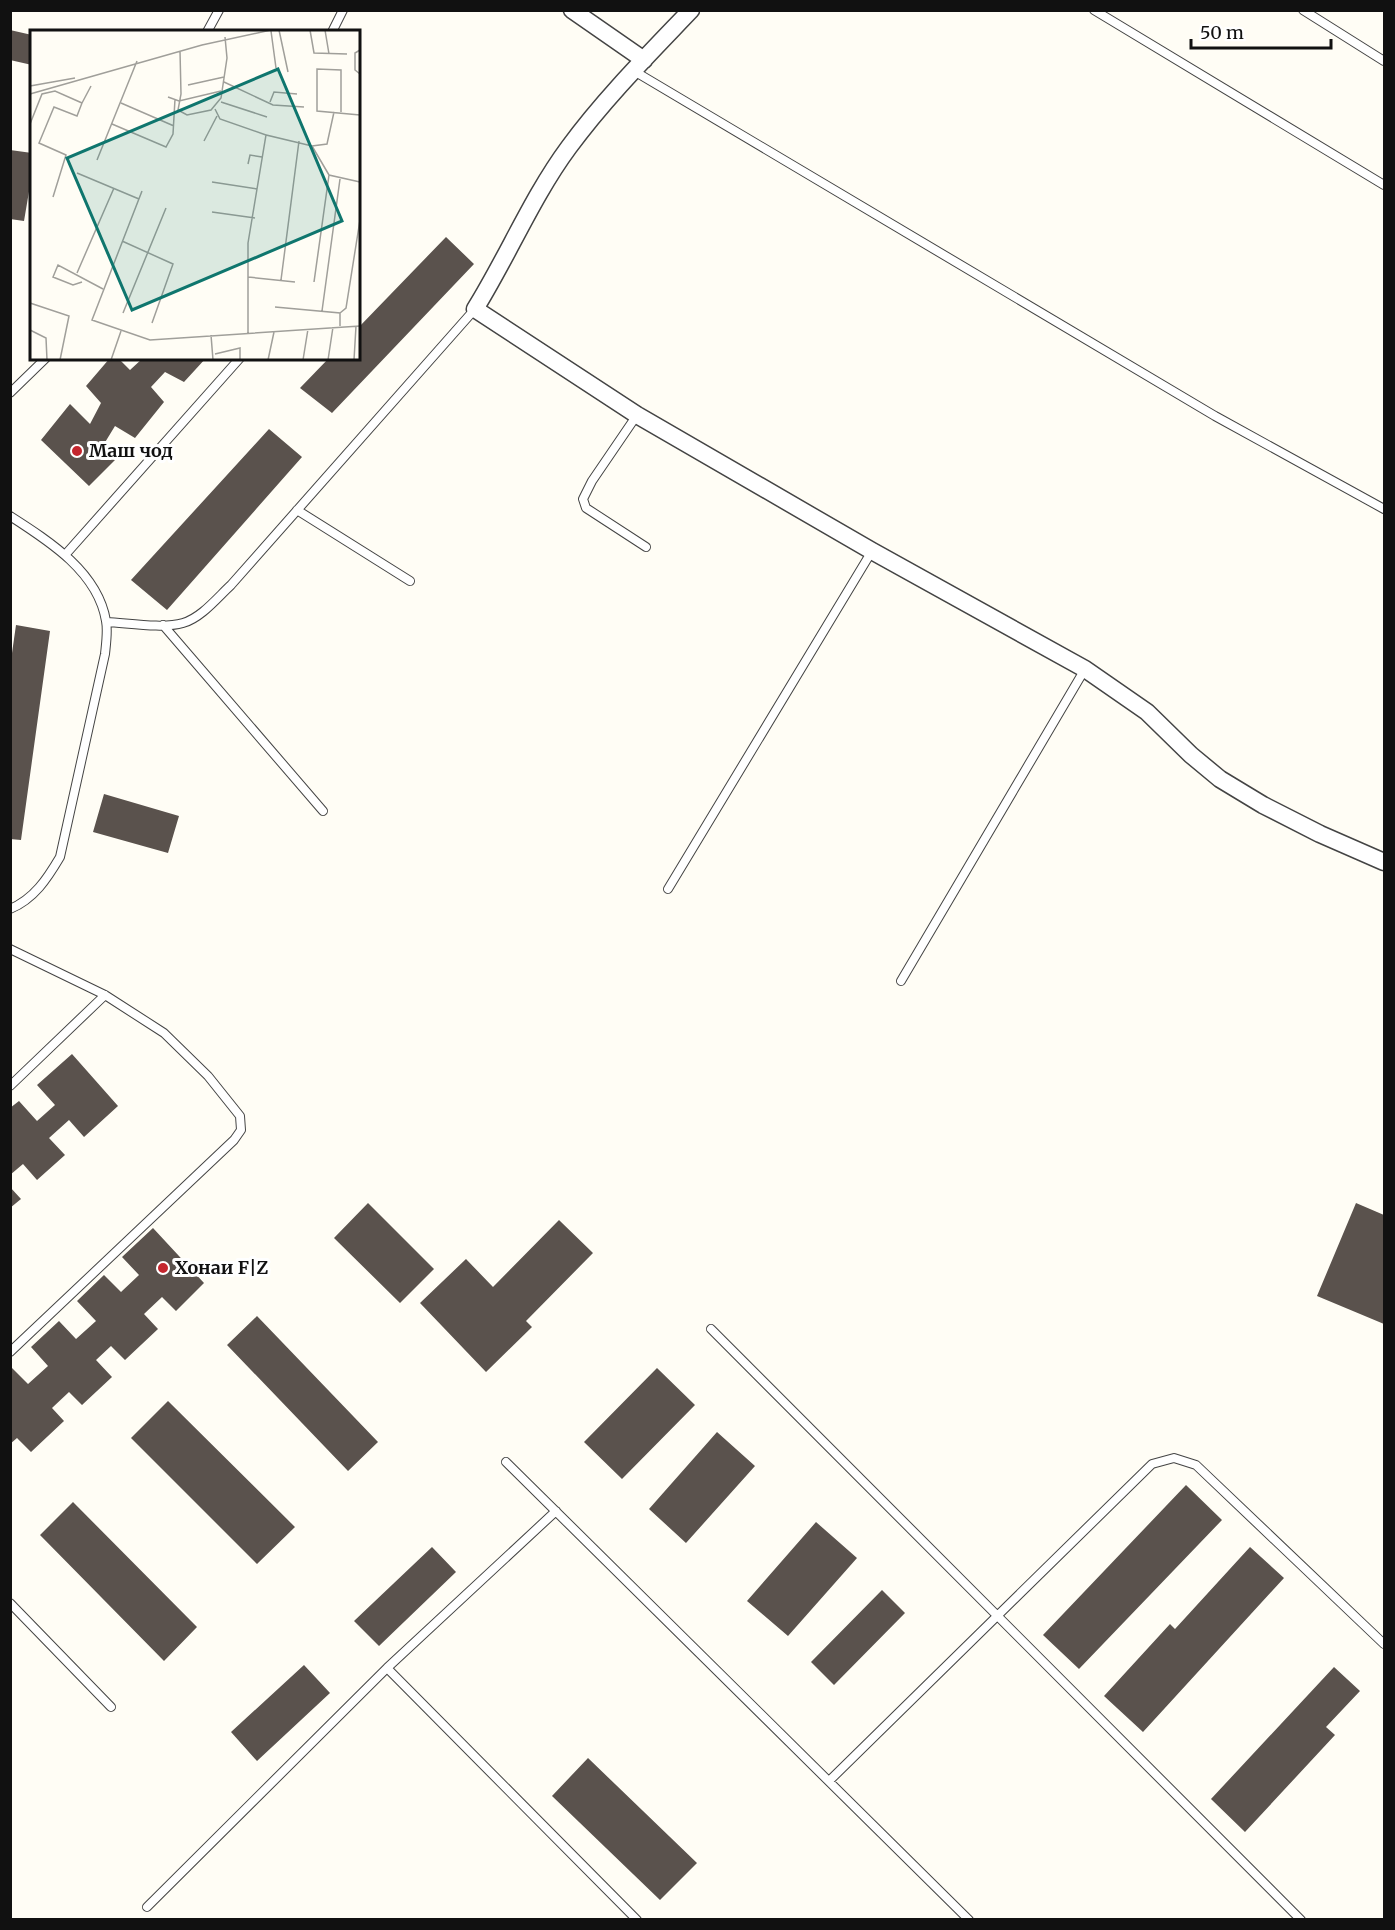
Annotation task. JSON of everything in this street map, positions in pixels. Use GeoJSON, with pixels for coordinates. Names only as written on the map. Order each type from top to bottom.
{"type":"FeatureCollection","features":[{"type":"Feature","properties":{"kind":"street"},"geometry":{"type":"LineString","coordinates":[[572,10],[639,65]]}},
{"type":"Feature","properties":{"kind":"street"},"geometry":{"type":"LineString","coordinates":[[691,10],[639,65],[568,148],[517,232],[496,276],[475,309],[637,415],[1116,688],[1220,779],[1263,805],[1320,834],[1384,862]]}},
{"type":"Feature","properties":{"kind":"lane"},"geometry":{"type":"LineString","coordinates":[[208,30],[219,10]]}},
{"type":"Feature","properties":{"kind":"lane"},"geometry":{"type":"LineString","coordinates":[[333,30],[343,10]]}},
{"type":"Feature","properties":{"kind":"lane"},"geometry":{"type":"LineString","coordinates":[[1094,10],[1384,185]]}},
{"type":"Feature","properties":{"kind":"lane"},"geometry":{"type":"LineString","coordinates":[[1303,10],[1384,61]]}},
{"type":"Feature","properties":{"kind":"lane"},"geometry":{"type":"LineString","coordinates":[[639,65],[1215,416],[1384,510]]}},
{"type":"Feature","properties":{"kind":"lane"},"geometry":{"type":"LineString","coordinates":[[107,622],[163,625],[183,623],[203,610],[231,585],[475,309]]}},
{"type":"Feature","properties":{"kind":"lane"},"geometry":{"type":"LineString","coordinates":[[10,393],[44,360]]}},
{"type":"Feature","properties":{"kind":"lane"},"geometry":{"type":"LineString","coordinates":[[65,555],[238,360]]}},
{"type":"Feature","properties":{"kind":"lane"},"geometry":{"type":"LineString","coordinates":[[637,415],[591,481],[583,498],[585,508],[646,547]]}},
{"type":"Feature","properties":{"kind":"lane"},"geometry":{"type":"LineString","coordinates":[[297,510],[410,581]]}},
{"type":"Feature","properties":{"kind":"lane"},"geometry":{"type":"LineString","coordinates":[[10,516],[44,537],[65,555],[99,595],[107,622],[105,654],[60,857],[46,880],[30,897],[10,909]]}},
{"type":"Feature","properties":{"kind":"lane"},"geometry":{"type":"LineString","coordinates":[[668,888],[872,551]]}},
{"type":"Feature","properties":{"kind":"lane"},"geometry":{"type":"LineString","coordinates":[[163,625],[323,811]]}},
{"type":"Feature","properties":{"kind":"lane"},"geometry":{"type":"LineString","coordinates":[[902,981],[1085,669]]}},
{"type":"Feature","properties":{"kind":"lane"},"geometry":{"type":"LineString","coordinates":[[10,949],[105,995],[164,1033],[208,1076],[240,1116],[241,1130],[234,1140],[10,1352]]}},
{"type":"Feature","properties":{"kind":"lane"},"geometry":{"type":"LineString","coordinates":[[10,1086],[105,995]]}},
{"type":"Feature","properties":{"kind":"lane"},"geometry":{"type":"LineString","coordinates":[[711,1329],[1301,1920]]}},
{"type":"Feature","properties":{"kind":"lane"},"geometry":{"type":"LineString","coordinates":[[829,1781],[1152,1464],[1174,1458],[1196,1465],[1384,1644]]}},
{"type":"Feature","properties":{"kind":"lane"},"geometry":{"type":"LineString","coordinates":[[506,1462],[969,1920]]}},
{"type":"Feature","properties":{"kind":"lane"},"geometry":{"type":"LineString","coordinates":[[147,1907],[387,1668],[556,1511]]}},
{"type":"Feature","properties":{"kind":"lane"},"geometry":{"type":"LineString","coordinates":[[10,1603],[111,1707]]}},
{"type":"Feature","properties":{"kind":"lane"},"geometry":{"type":"LineString","coordinates":[[387,1668],[637,1920]]}},
{"type":"Feature","properties":{"kind":"building"},"geometry":{"type":"Polygon","coordinates":[[[10,30],[30,35],[30,65],[10,60],[10,30]]]}},
{"type":"Feature","properties":{"kind":"building"},"geometry":{"type":"Polygon","coordinates":[[[10,150],[30,153],[30,186],[24,221],[10,219],[10,150]]]}},
{"type":"Feature","properties":{"kind":"building"},"geometry":{"type":"Polygon","coordinates":[[[446,237],[474,264],[332,413],[300,388],[327,360],[360,360],[360,326],[446,237]]]}},
{"type":"Feature","properties":{"kind":"building"},"geometry":{"type":"Polygon","coordinates":[[[108,360],[120,360],[130,370],[141,360],[204,360],[184,382],[165,372],[151,387],[164,402],[135,438],[115,426],[104,444],[119,456],[89,486],[41,440],[70,404],[90,424],[101,403],[86,386],[108,360]]]}},
{"type":"Feature","properties":{"kind":"building"},"geometry":{"type":"Polygon","coordinates":[[[269,429],[302,457],[167,610],[131,580],[269,429]]]}},
{"type":"Feature","properties":{"kind":"building"},"geometry":{"type":"Polygon","coordinates":[[[16,625],[50,631],[21,840],[10,839],[10,667],[16,625]]]}},
{"type":"Feature","properties":{"kind":"building"},"geometry":{"type":"Polygon","coordinates":[[[104,794],[179,816],[168,853],[93,832],[104,794]]]}},
{"type":"Feature","properties":{"kind":"building"},"geometry":{"type":"Polygon","coordinates":[[[72,1054],[118,1106],[84,1137],[69,1120],[49,1138],[65,1155],[37,1180],[23,1164],[10,1175],[10,1108],[19,1101],[37,1121],[55,1105],[37,1085],[72,1054]]]}},
{"type":"Feature","properties":{"kind":"building"},"geometry":{"type":"Polygon","coordinates":[[[10,1187],[21,1199],[10,1208],[10,1187]]]}},
{"type":"Feature","properties":{"kind":"building"},"geometry":{"type":"Polygon","coordinates":[[[368,1203],[434,1269],[400,1303],[334,1238],[368,1203]]]}},
{"type":"Feature","properties":{"kind":"building"},"geometry":{"type":"Polygon","coordinates":[[[1356,1203],[1384,1215],[1384,1324],[1317,1296],[1356,1203]]]}},
{"type":"Feature","properties":{"kind":"building"},"geometry":{"type":"Polygon","coordinates":[[[559,1220],[593,1253],[526,1321],[532,1327],[486,1372],[420,1303],[466,1259],[493,1287],[559,1220]]]}},
{"type":"Feature","properties":{"kind":"building"},"geometry":{"type":"Polygon","coordinates":[[[153,1228],[204,1283],[176,1311],[162,1297],[144,1314],[158,1329],[125,1360],[111,1346],[96,1360],[112,1377],[82,1405],[69,1392],[52,1408],[64,1421],[31,1452],[17,1438],[10,1444],[10,1366],[28,1384],[48,1366],[31,1347],[59,1321],[76,1339],[96,1321],[77,1301],[104,1275],[121,1292],[139,1275],[122,1257],[153,1228]]]}},
{"type":"Feature","properties":{"kind":"building"},"geometry":{"type":"Polygon","coordinates":[[[257,1316],[378,1442],[348,1471],[227,1345],[257,1316]]]}},
{"type":"Feature","properties":{"kind":"building"},"geometry":{"type":"Polygon","coordinates":[[[657,1368],[695,1405],[622,1479],[584,1442],[657,1368]]]}},
{"type":"Feature","properties":{"kind":"building"},"geometry":{"type":"Polygon","coordinates":[[[168,1401],[295,1527],[257,1564],[131,1438],[168,1401]]]}},
{"type":"Feature","properties":{"kind":"building"},"geometry":{"type":"Polygon","coordinates":[[[717,1432],[755,1466],[686,1543],[649,1509],[717,1432]]]}},
{"type":"Feature","properties":{"kind":"building"},"geometry":{"type":"Polygon","coordinates":[[[1186,1485],[1222,1520],[1079,1669],[1043,1635],[1186,1485]]]}},
{"type":"Feature","properties":{"kind":"building"},"geometry":{"type":"Polygon","coordinates":[[[73,1502],[197,1627],[164,1661],[40,1535],[73,1502]]]}},
{"type":"Feature","properties":{"kind":"building"},"geometry":{"type":"Polygon","coordinates":[[[816,1522],[857,1558],[788,1636],[747,1601],[816,1522]]]}},
{"type":"Feature","properties":{"kind":"building"},"geometry":{"type":"Polygon","coordinates":[[[432,1547],[456,1572],[379,1646],[354,1621],[432,1547]]]}},
{"type":"Feature","properties":{"kind":"building"},"geometry":{"type":"Polygon","coordinates":[[[1250,1547],[1284,1578],[1143,1732],[1104,1696],[1170,1624],[1175,1629],[1250,1547]]]}},
{"type":"Feature","properties":{"kind":"building"},"geometry":{"type":"Polygon","coordinates":[[[882,1590],[905,1613],[834,1685],[811,1662],[882,1590]]]}},
{"type":"Feature","properties":{"kind":"building"},"geometry":{"type":"Polygon","coordinates":[[[304,1665],[330,1693],[257,1761],[231,1732],[304,1665]]]}},
{"type":"Feature","properties":{"kind":"building"},"geometry":{"type":"Polygon","coordinates":[[[1334,1667],[1360,1691],[1326,1727],[1335,1735],[1245,1832],[1211,1799],[1334,1667]]]}},
{"type":"Feature","properties":{"kind":"building"},"geometry":{"type":"Polygon","coordinates":[[[588,1758],[697,1863],[660,1900],[552,1796],[588,1758]]]}},
{"type":"Feature","properties":{"kind":"place","name":"Маш чод"},"geometry":{"type":"Point","coordinates":[77,451]}},
{"type":"Feature","properties":{"kind":"place","name":"Хонаи F|Z"},"geometry":{"type":"Point","coordinates":[163,1268]}}]}
